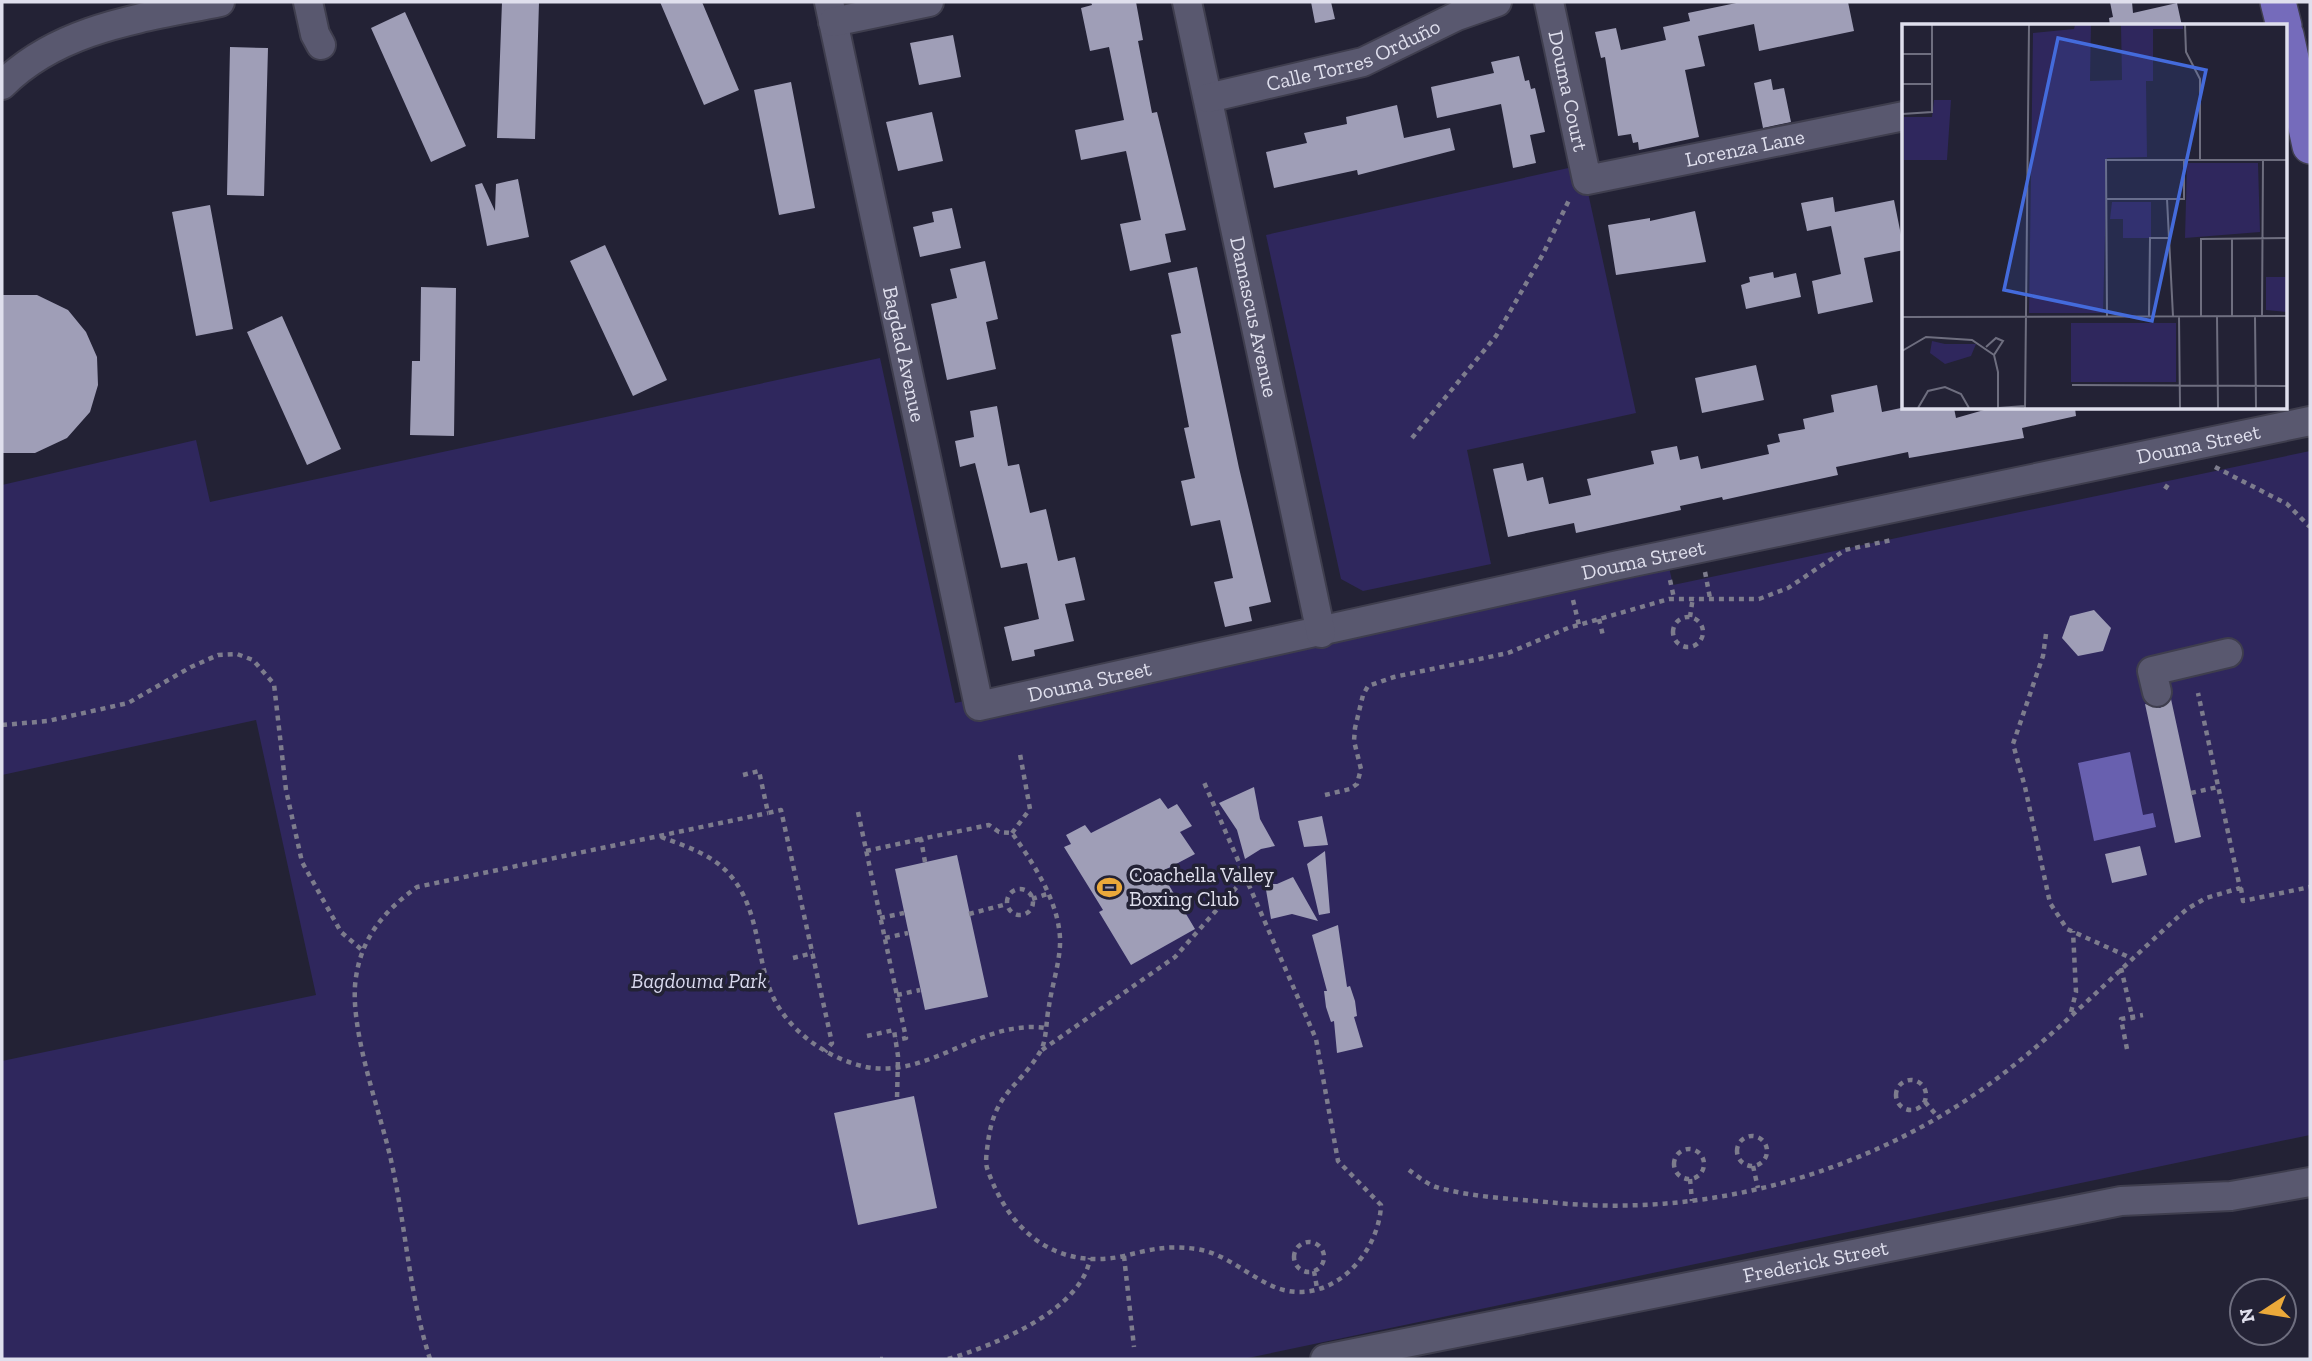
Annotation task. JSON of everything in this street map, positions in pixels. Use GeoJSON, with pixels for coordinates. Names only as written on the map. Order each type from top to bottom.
{"type":"FeatureCollection","features":[{"type":"Feature","properties":{"kind":"main road"},"geometry":{"type":"LineString","coordinates":[[2278,2],[2284,24]]}},
{"type":"Feature","properties":{"kind":"main road"},"geometry":{"type":"LineString","coordinates":[[2288,45],[2310,146]]}},
{"type":"Feature","properties":{"kind":"street"},"geometry":{"type":"LineString","coordinates":[[2,85],[32,59],[80,35],[119,23],[220,2]]}},
{"type":"Feature","properties":{"kind":"street"},"geometry":{"type":"LineString","coordinates":[[308,2],[315,34],[321,45],[325,32],[319,2]]}},
{"type":"Feature","properties":{"kind":"street"},"geometry":{"type":"LineString","coordinates":[[831,12],[929,2]]}},
{"type":"Feature","properties":{"kind":"street","name":"Damascus Avenue"},"geometry":{"type":"LineString","coordinates":[[1187,2],[1321,633]]}},
{"type":"Feature","properties":{"kind":"street","name":"Calle Torres Orduño"},"geometry":{"type":"LineString","coordinates":[[1208,99],[1363,62],[1457,16],[1497,2]]}},
{"type":"Feature","properties":{"kind":"street","name":"Douma Court"},"geometry":{"type":"LineString","coordinates":[[1549,2],[1587,180]]}},
{"type":"Feature","properties":{"kind":"street","name":"Bagdad Avenue"},"geometry":{"type":"LineString","coordinates":[[831,12],[979,706]]}},
{"type":"Feature","properties":{"kind":"street","name":"Lorenza Lane"},"geometry":{"type":"LineString","coordinates":[[1587,180],[1902,116]]}},
{"type":"Feature","properties":{"kind":"street","name":"Douma Street"},"geometry":{"type":"LineString","coordinates":[[979,706],[1321,633],[1614,566],[2310,421]]}},
{"type":"Feature","properties":{"kind":"street"},"geometry":{"type":"LineString","coordinates":[[2157,692],[2152,671],[2228,653]]}},
{"type":"Feature","properties":{"kind":"street","name":"Frederick Street"},"geometry":{"type":"LineString","coordinates":[[1325,1359],[2121,1201],[2231,1196],[2310,1182]]}},
{"type":"Feature","properties":{"kind":"path"},"geometry":{"type":"LineString","coordinates":[[1412,438],[1496,336],[1543,254],[1577,185],[1587,180]]}},
{"type":"Feature","properties":{"kind":"path"},"geometry":{"type":"LineString","coordinates":[[2215,467],[2280,499],[2310,527]]}},
{"type":"Feature","properties":{"kind":"path"},"geometry":{"type":"LineString","coordinates":[[2165,489],[2169,483]]}},
{"type":"Feature","properties":{"kind":"path"},"geometry":{"type":"LineString","coordinates":[[1325,795],[1350,789],[1357,784],[1361,769],[1354,741],[1355,729],[1363,695],[1368,686],[1394,677],[1508,653],[1579,625],[1674,598],[1743,601],[1774,594],[1803,579],[1845,550],[1892,540]]}},
{"type":"Feature","properties":{"kind":"path"},"geometry":{"type":"LineString","coordinates":[[1705,572],[1710,598]]}},
{"type":"Feature","properties":{"kind":"path"},"geometry":{"type":"LineString","coordinates":[[1670,579],[1674,598]]}},
{"type":"Feature","properties":{"kind":"path"},"geometry":{"type":"LineString","coordinates":[[1690,617],[1693,597]]}},
{"type":"Feature","properties":{"kind":"path"},"geometry":{"type":"LineString","coordinates":[[1573,600],[1579,625]]}},
{"type":"Feature","properties":{"kind":"path"},"geometry":{"type":"LineString","coordinates":[[1690,617],[1702,626],[1703,635],[1695,646],[1685,647],[1676,642],[1674,627],[1681,619],[1690,617]]}},
{"type":"Feature","properties":{"kind":"path"},"geometry":{"type":"LineString","coordinates":[[1599,619],[1603,636]]}},
{"type":"Feature","properties":{"kind":"path"},"geometry":{"type":"LineString","coordinates":[[2046,634],[2043,656],[2026,708],[2015,731],[2013,751],[2025,787],[2051,908],[2067,929],[2131,958]]}},
{"type":"Feature","properties":{"kind":"path"},"geometry":{"type":"LineString","coordinates":[[2,725],[48,721],[128,703],[191,667],[218,655],[237,654],[253,660],[274,684],[286,790],[302,862],[341,932],[362,950]]}},
{"type":"Feature","properties":{"kind":"path"},"geometry":{"type":"LineString","coordinates":[[2198,693],[2243,901],[2310,887]]}},
{"type":"Feature","properties":{"kind":"path"},"geometry":{"type":"LineString","coordinates":[[1012,833],[1030,809],[1020,754]]}},
{"type":"Feature","properties":{"kind":"path"},"geometry":{"type":"LineString","coordinates":[[743,775],[759,771],[768,813]]}},
{"type":"Feature","properties":{"kind":"path"},"geometry":{"type":"LineString","coordinates":[[1203,780],[1316,1039],[1338,1161],[1381,1205],[1376,1236],[1363,1259],[1344,1276],[1304,1291],[1279,1289],[1217,1254],[1201,1250],[1149,1248],[1124,1255],[1090,1258],[1060,1253],[1023,1232],[1007,1213],[986,1165],[991,1121],[1007,1089],[1041,1051],[1175,957],[1244,878]]}},
{"type":"Feature","properties":{"kind":"path"},"geometry":{"type":"LineString","coordinates":[[2191,793],[2218,787]]}},
{"type":"Feature","properties":{"kind":"path"},"geometry":{"type":"LineString","coordinates":[[430,1359],[415,1309],[391,1157],[374,1101],[358,1018],[355,981],[362,950],[384,914],[416,887],[780,810],[832,1043],[825,1052]]}},
{"type":"Feature","properties":{"kind":"path"},"geometry":{"type":"LineString","coordinates":[[858,812],[906,1038],[897,1040]]}},
{"type":"Feature","properties":{"kind":"path"},"geometry":{"type":"LineString","coordinates":[[866,851],[989,825],[999,832],[1012,833]]}},
{"type":"Feature","properties":{"kind":"path"},"geometry":{"type":"LineString","coordinates":[[1012,833],[1038,870],[1060,939],[1041,1051]]}},
{"type":"Feature","properties":{"kind":"path"},"geometry":{"type":"LineString","coordinates":[[660,837],[702,854],[730,874],[753,916],[773,997],[795,1026],[825,1052],[863,1066],[896,1068],[932,1059],[996,1032],[1021,1027],[1045,1028]]}},
{"type":"Feature","properties":{"kind":"path"},"geometry":{"type":"LineString","coordinates":[[921,839],[925,862]]}},
{"type":"Feature","properties":{"kind":"path"},"geometry":{"type":"LineString","coordinates":[[1409,1170],[1434,1186],[1501,1197],[1618,1206],[1692,1201],[1758,1188],[1832,1168],[1898,1140],[1985,1087],[2187,909],[2206,898],[2241,888]]}},
{"type":"Feature","properties":{"kind":"path"},"geometry":{"type":"LineString","coordinates":[[1017,889],[1024,890],[1032,899],[1032,905],[1025,914],[1013,914],[1007,904],[1007,898],[1017,889]]}},
{"type":"Feature","properties":{"kind":"path"},"geometry":{"type":"LineString","coordinates":[[1032,899],[1047,894]]}},
{"type":"Feature","properties":{"kind":"path"},"geometry":{"type":"LineString","coordinates":[[969,914],[1007,904]]}},
{"type":"Feature","properties":{"kind":"path"},"geometry":{"type":"LineString","coordinates":[[880,918],[904,913]]}},
{"type":"Feature","properties":{"kind":"path"},"geometry":{"type":"LineString","coordinates":[[2071,1013],[2076,992],[2073,932]]}},
{"type":"Feature","properties":{"kind":"path"},"geometry":{"type":"LineString","coordinates":[[885,938],[908,933]]}},
{"type":"Feature","properties":{"kind":"path"},"geometry":{"type":"LineString","coordinates":[[793,958],[813,953]]}},
{"type":"Feature","properties":{"kind":"path"},"geometry":{"type":"LineString","coordinates":[[2121,968],[2132,1019]]}},
{"type":"Feature","properties":{"kind":"path"},"geometry":{"type":"LineString","coordinates":[[897,995],[920,990]]}},
{"type":"Feature","properties":{"kind":"path"},"geometry":{"type":"LineString","coordinates":[[2127,1049],[2121,1019],[2143,1015]]}},
{"type":"Feature","properties":{"kind":"path"},"geometry":{"type":"LineString","coordinates":[[867,1036],[894,1030],[897,1040],[897,1100]]}},
{"type":"Feature","properties":{"kind":"path"},"geometry":{"type":"LineString","coordinates":[[1925,1102],[1918,1109],[1904,1108],[1897,1102],[1898,1088],[1905,1081],[1920,1083],[1926,1092],[1925,1102],[1938,1117]]}},
{"type":"Feature","properties":{"kind":"path"},"geometry":{"type":"LineString","coordinates":[[1752,1135],[1762,1139],[1767,1153],[1763,1162],[1753,1166],[1744,1163],[1737,1152],[1740,1142],[1752,1135]]}},
{"type":"Feature","properties":{"kind":"path"},"geometry":{"type":"LineString","coordinates":[[1689,1148],[1699,1152],[1704,1166],[1699,1175],[1690,1179],[1677,1173],[1674,1164],[1676,1155],[1689,1148]]}},
{"type":"Feature","properties":{"kind":"path"},"geometry":{"type":"LineString","coordinates":[[1753,1166],[1758,1188]]}},
{"type":"Feature","properties":{"kind":"path"},"geometry":{"type":"LineString","coordinates":[[1690,1179],[1692,1201]]}},
{"type":"Feature","properties":{"kind":"path"},"geometry":{"type":"LineString","coordinates":[[1303,1243],[1313,1243],[1322,1252],[1321,1265],[1314,1271],[1299,1268],[1294,1259],[1296,1250],[1303,1243]]}},
{"type":"Feature","properties":{"kind":"path"},"geometry":{"type":"LineString","coordinates":[[1124,1255],[1134,1347]]}},
{"type":"Feature","properties":{"kind":"path"},"geometry":{"type":"LineString","coordinates":[[948,1359],[1010,1337],[1043,1315],[1076,1287],[1084,1276],[1090,1258]]}},
{"type":"Feature","properties":{"kind":"path"},"geometry":{"type":"LineString","coordinates":[[1314,1271],[1317,1288]]}},
{"type":"Feature","properties":{"kind":"green space"},"geometry":{"type":"Polygon","coordinates":[[[1582,165],[1636,413],[1467,450],[1491,564],[1363,591],[1341,579],[1266,235],[1582,165]]]}},
{"type":"Feature","properties":{"kind":"green space","name":"Bagdouma Park"},"geometry":{"type":"Polygon","coordinates":[[[880,358],[955,703],[1666,554],[1673,585],[2310,451],[2310,1135],[1243,1359],[2,1359],[2,1061],[316,995],[256,720],[2,775],[2,485],[196,440],[210,502],[880,358]]]}},
{"type":"Feature","properties":{"kind":"shaded area"},"geometry":{"type":"Polygon","coordinates":[[[2130,752],[2143,815],[2153,813],[2156,827],[2094,841],[2078,763],[2130,752]]]}},
{"type":"Feature","properties":{"kind":"building"},"geometry":{"type":"Polygon","coordinates":[[[502,2],[539,2],[535,139],[497,138],[502,2]]]}},
{"type":"Feature","properties":{"kind":"building"},"geometry":{"type":"Polygon","coordinates":[[[660,2],[702,2],[739,90],[704,105],[660,2]]]}},
{"type":"Feature","properties":{"kind":"building"},"geometry":{"type":"Polygon","coordinates":[[[1091,2],[1136,2],[1143,40],[1138,41],[1152,113],[1157,112],[1186,230],[1165,234],[1171,262],[1130,271],[1120,224],[1141,220],[1126,151],[1081,160],[1075,130],[1124,120],[1109,47],[1090,51],[1081,8],[1092,5],[1091,2]]]}},
{"type":"Feature","properties":{"kind":"building"},"geometry":{"type":"Polygon","coordinates":[[[1311,2],[1331,2],[1335,19],[1315,23],[1311,2]]]}},
{"type":"Feature","properties":{"kind":"building"},"geometry":{"type":"Polygon","coordinates":[[[1741,2],[1848,2],[1854,31],[1759,51],[1754,24],[1698,36],[1705,66],[1685,70],[1699,137],[1639,150],[1638,142],[1633,143],[1631,134],[1618,136],[1605,57],[1601,58],[1595,32],[1616,28],[1621,50],[1666,40],[1663,27],[1690,21],[1688,13],[1741,2]]]}},
{"type":"Feature","properties":{"kind":"building"},"geometry":{"type":"Polygon","coordinates":[[[2110,2],[2132,2],[2133,13],[2177,3],[2182,24],[2110,24],[2109,18],[2113,17],[2110,2]]]}},
{"type":"Feature","properties":{"kind":"building"},"geometry":{"type":"Polygon","coordinates":[[[405,12],[466,146],[431,162],[371,28],[405,12]]]}},
{"type":"Feature","properties":{"kind":"building"},"geometry":{"type":"Polygon","coordinates":[[[953,35],[961,77],[919,85],[910,43],[953,35]]]}},
{"type":"Feature","properties":{"kind":"building"},"geometry":{"type":"Polygon","coordinates":[[[230,47],[268,48],[264,196],[227,195],[230,47]]]}},
{"type":"Feature","properties":{"kind":"building"},"geometry":{"type":"Polygon","coordinates":[[[1519,56],[1525,81],[1529,80],[1531,89],[1535,88],[1545,132],[1530,135],[1536,163],[1513,168],[1501,104],[1437,118],[1431,87],[1494,73],[1491,62],[1519,56]]]}},
{"type":"Feature","properties":{"kind":"building"},"geometry":{"type":"Polygon","coordinates":[[[1771,79],[1773,90],[1784,88],[1791,122],[1763,128],[1754,83],[1771,79]]]}},
{"type":"Feature","properties":{"kind":"building"},"geometry":{"type":"Polygon","coordinates":[[[791,82],[815,208],[779,215],[754,90],[791,82]]]}},
{"type":"Feature","properties":{"kind":"building"},"geometry":{"type":"Polygon","coordinates":[[[1397,105],[1404,138],[1450,128],[1455,150],[1358,175],[1357,170],[1274,188],[1266,152],[1307,143],[1304,133],[1347,124],[1346,117],[1397,105]]]}},
{"type":"Feature","properties":{"kind":"building"},"geometry":{"type":"Polygon","coordinates":[[[932,112],[943,161],[898,171],[886,122],[932,112]]]}},
{"type":"Feature","properties":{"kind":"building"},"geometry":{"type":"Polygon","coordinates":[[[518,179],[529,237],[487,246],[475,185],[482,183],[495,211],[496,184],[518,179]]]}},
{"type":"Feature","properties":{"kind":"building"},"geometry":{"type":"Polygon","coordinates":[[[1833,197],[1835,212],[1894,200],[1902,250],[1864,258],[1873,302],[1818,314],[1812,281],[1841,274],[1831,226],[1807,231],[1801,203],[1833,197]]]}},
{"type":"Feature","properties":{"kind":"building"},"geometry":{"type":"Polygon","coordinates":[[[210,205],[233,329],[196,336],[172,212],[210,205]]]}},
{"type":"Feature","properties":{"kind":"building"},"geometry":{"type":"Polygon","coordinates":[[[952,208],[961,248],[920,257],[913,227],[934,222],[932,212],[952,208]]]}},
{"type":"Feature","properties":{"kind":"building"},"geometry":{"type":"Polygon","coordinates":[[[1695,211],[1706,262],[1616,275],[1608,225],[1650,218],[1650,221],[1695,211]]]}},
{"type":"Feature","properties":{"kind":"building"},"geometry":{"type":"Polygon","coordinates":[[[605,245],[667,380],[633,396],[570,261],[605,245]]]}},
{"type":"Feature","properties":{"kind":"building"},"geometry":{"type":"Polygon","coordinates":[[[985,261],[998,319],[986,322],[996,369],[947,380],[931,304],[957,298],[950,269],[985,261]]]}},
{"type":"Feature","properties":{"kind":"building"},"geometry":{"type":"Polygon","coordinates":[[[1197,267],[1239,468],[1271,602],[1249,607],[1252,621],[1225,627],[1214,582],[1233,578],[1220,520],[1191,526],[1181,481],[1195,478],[1184,428],[1189,427],[1171,335],[1181,333],[1168,273],[1197,267]]]}},
{"type":"Feature","properties":{"kind":"building"},"geometry":{"type":"Polygon","coordinates":[[[1773,272],[1774,278],[1796,273],[1801,297],[1746,309],[1741,285],[1750,282],[1749,277],[1773,272]]]}},
{"type":"Feature","properties":{"kind":"building"},"geometry":{"type":"Polygon","coordinates":[[[421,287],[456,288],[454,436],[410,435],[412,361],[420,361],[421,287]]]}},
{"type":"Feature","properties":{"kind":"building"},"geometry":{"type":"Polygon","coordinates":[[[2,295],[37,295],[68,310],[86,332],[97,357],[98,385],[90,412],[67,438],[35,453],[2,453],[2,295]]]}},
{"type":"Feature","properties":{"kind":"building"},"geometry":{"type":"Polygon","coordinates":[[[282,316],[341,449],[307,465],[247,332],[282,316]]]}},
{"type":"Feature","properties":{"kind":"building"},"geometry":{"type":"Polygon","coordinates":[[[1756,365],[1764,400],[1702,413],[1695,378],[1756,365]]]}},
{"type":"Feature","properties":{"kind":"building"},"geometry":{"type":"Polygon","coordinates":[[[1877,385],[1882,412],[1901,408],[1954,410],[1956,418],[1984,410],[2075,410],[2076,416],[2022,428],[2024,438],[1909,458],[1908,452],[1836,467],[1838,475],[1723,500],[1722,497],[1680,506],[1681,510],[1576,533],[1574,523],[1508,537],[1493,469],[1523,463],[1527,481],[1543,477],[1549,504],[1591,495],[1587,479],[1654,464],[1651,451],[1677,446],[1680,460],[1698,456],[1701,469],[1769,454],[1767,445],[1780,442],[1778,434],[1805,429],[1803,419],[1834,412],[1831,395],[1877,385]]]}},
{"type":"Feature","properties":{"kind":"building"},"geometry":{"type":"Polygon","coordinates":[[[997,406],[1008,466],[1019,464],[1030,513],[1046,509],[1058,561],[1075,557],[1085,600],[1065,604],[1074,641],[1034,650],[1035,656],[1012,661],[1004,627],[1039,619],[1027,563],[1001,568],[975,463],[960,467],[955,441],[974,437],[970,411],[997,406]]]}},
{"type":"Feature","properties":{"kind":"building"},"geometry":{"type":"Polygon","coordinates":[[[2094,610],[2111,628],[2103,651],[2078,656],[2062,638],[2070,616],[2094,610]]]}},
{"type":"Feature","properties":{"kind":"building"},"geometry":{"type":"Polygon","coordinates":[[[2171,699],[2201,837],[2175,843],[2145,704],[2160,708],[2171,699]]]}},
{"type":"Feature","properties":{"kind":"building"},"geometry":{"type":"Polygon","coordinates":[[[1254,787],[1260,819],[1275,846],[1261,849],[1245,859],[1237,830],[1219,803],[1254,787]]]}},
{"type":"Feature","properties":{"kind":"building","name":"Coachella Valley Boxing Club"},"geometry":{"type":"Polygon","coordinates":[[[1160,798],[1168,809],[1177,804],[1192,826],[1180,832],[1195,854],[1161,872],[1195,929],[1131,965],[1099,912],[1103,910],[1064,847],[1071,844],[1066,835],[1085,825],[1091,833],[1160,798]]]}},
{"type":"Feature","properties":{"kind":"building"},"geometry":{"type":"Polygon","coordinates":[[[1322,816],[1328,845],[1304,847],[1298,821],[1322,816]]]}},
{"type":"Feature","properties":{"kind":"building"},"geometry":{"type":"Polygon","coordinates":[[[2140,846],[2147,875],[2112,883],[2105,854],[2140,846]]]}},
{"type":"Feature","properties":{"kind":"building"},"geometry":{"type":"Polygon","coordinates":[[[1325,851],[1330,913],[1319,915],[1307,864],[1325,851]]]}},
{"type":"Feature","properties":{"kind":"building"},"geometry":{"type":"Polygon","coordinates":[[[957,855],[988,997],[925,1010],[895,869],[957,855]]]}},
{"type":"Feature","properties":{"kind":"building"},"geometry":{"type":"Polygon","coordinates":[[[1293,877],[1318,921],[1292,914],[1271,919],[1265,884],[1277,884],[1293,877]]]}},
{"type":"Feature","properties":{"kind":"building"},"geometry":{"type":"Polygon","coordinates":[[[1338,925],[1347,987],[1350,986],[1355,1001],[1357,1016],[1354,1017],[1363,1047],[1337,1053],[1334,1021],[1331,1022],[1326,1007],[1324,991],[1327,991],[1312,935],[1338,925]]]}},
{"type":"Feature","properties":{"kind":"building"},"geometry":{"type":"Polygon","coordinates":[[[914,1096],[937,1208],[858,1225],[834,1113],[914,1096]]]}},
{"type":"Feature","properties":{"kind":"place","name":"Coachella Valley Boxing Club"},"geometry":{"type":"Point","coordinates":[1109,887]}}]}
